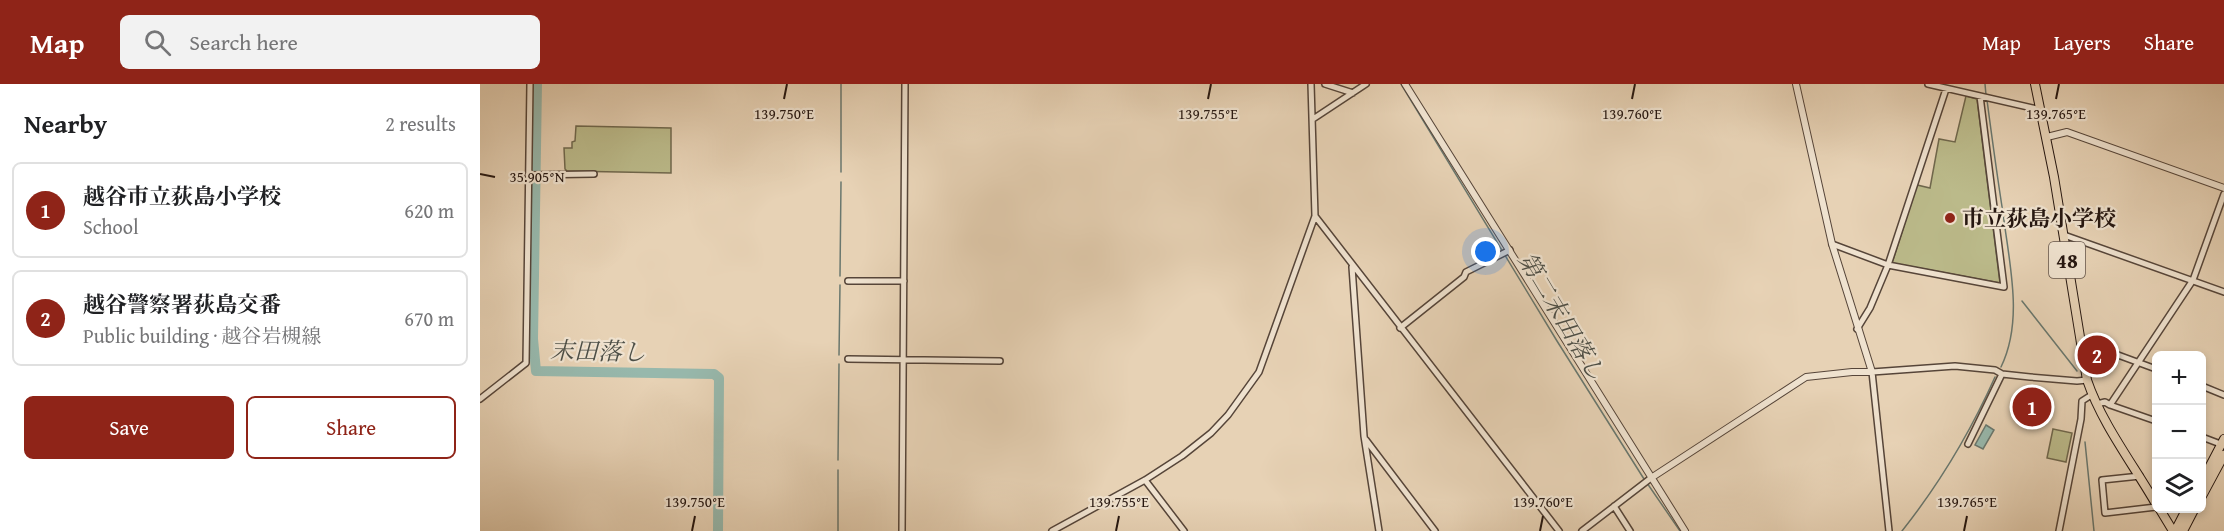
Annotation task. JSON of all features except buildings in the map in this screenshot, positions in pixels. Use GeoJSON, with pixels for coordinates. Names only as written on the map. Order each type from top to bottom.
{"type":"FeatureCollection","features":[{"type":"Feature","properties":{"kind":"highway"},"geometry":{"type":"LineString","coordinates":[[2206,474],[2223,443]]}},
{"type":"Feature","properties":{"kind":"highway"},"geometry":{"type":"LineString","coordinates":[[2206,489],[2224,455]]}},
{"type":"Feature","properties":{"kind":"highway"},"geometry":{"type":"LineString","coordinates":[[2174,531],[2184,513]]}},
{"type":"Feature","properties":{"kind":"highway"},"geometry":{"type":"LineString","coordinates":[[2182,531],[2192,513]]}},
{"type":"Feature","properties":{"kind":"main road","name":"48"},"geometry":{"type":"LineString","coordinates":[[2035,84],[2047,138],[2087,380],[2097,404],[2152,498]]}},
{"type":"Feature","properties":{"kind":"main road","name":"48"},"geometry":{"type":"LineString","coordinates":[[2161,513],[2174,531]]}},
{"type":"Feature","properties":{"kind":"street"},"geometry":{"type":"LineString","coordinates":[[480,399],[526,363],[530,84]]}},
{"type":"Feature","properties":{"kind":"street"},"geometry":{"type":"LineString","coordinates":[[902,531],[905,84]]}},
{"type":"Feature","properties":{"kind":"street"},"geometry":{"type":"LineString","coordinates":[[1052,531],[1145,480],[1182,456],[1211,433],[1228,415],[1259,372],[1314,216],[1311,84]]}},
{"type":"Feature","properties":{"kind":"street"},"geometry":{"type":"LineString","coordinates":[[1325,84],[1353,93]]}},
{"type":"Feature","properties":{"kind":"street"},"geometry":{"type":"LineString","coordinates":[[1313,119],[1366,84]]}},
{"type":"Feature","properties":{"kind":"street"},"geometry":{"type":"LineString","coordinates":[[1405,84],[1685,531]]}},
{"type":"Feature","properties":{"kind":"street"},"geometry":{"type":"LineString","coordinates":[[1796,84],[1832,244],[1872,372],[1889,531]]}},
{"type":"Feature","properties":{"kind":"street"},"geometry":{"type":"LineString","coordinates":[[1928,84],[2041,110]]}},
{"type":"Feature","properties":{"kind":"street"},"geometry":{"type":"LineString","coordinates":[[1857,329],[1870,308],[1888,264],[1946,89]]}},
{"type":"Feature","properties":{"kind":"street"},"geometry":{"type":"LineString","coordinates":[[1832,244],[1888,264],[2004,287],[1980,96]]}},
{"type":"Feature","properties":{"kind":"street"},"geometry":{"type":"LineString","coordinates":[[2047,138],[2067,132],[2224,188]]}},
{"type":"Feature","properties":{"kind":"street"},"geometry":{"type":"LineString","coordinates":[[528,175],[594,174]]}},
{"type":"Feature","properties":{"kind":"street"},"geometry":{"type":"LineString","coordinates":[[2110,405],[2193,280],[2224,194]]}},
{"type":"Feature","properties":{"kind":"street"},"geometry":{"type":"LineString","coordinates":[[1314,216],[1559,531]]}},
{"type":"Feature","properties":{"kind":"street"},"geometry":{"type":"LineString","coordinates":[[2064,235],[2224,292]]}},
{"type":"Feature","properties":{"kind":"street"},"geometry":{"type":"LineString","coordinates":[[1400,328],[1464,277],[1466,272],[1509,250]]}},
{"type":"Feature","properties":{"kind":"street"},"geometry":{"type":"LineString","coordinates":[[1352,266],[1364,436],[1379,531]]}},
{"type":"Feature","properties":{"kind":"street"},"geometry":{"type":"LineString","coordinates":[[848,281],[904,281]]}},
{"type":"Feature","properties":{"kind":"street"},"geometry":{"type":"LineString","coordinates":[[2080,341],[2152,367]]}},
{"type":"Feature","properties":{"kind":"street"},"geometry":{"type":"LineString","coordinates":[[848,359],[1000,361]]}},
{"type":"Feature","properties":{"kind":"street"},"geometry":{"type":"LineString","coordinates":[[1582,531],[1651,478],[1806,377],[1955,366],[1995,370],[2002,374],[2087,380]]}},
{"type":"Feature","properties":{"kind":"street"},"geometry":{"type":"LineString","coordinates":[[1968,444],[2002,374]]}},
{"type":"Feature","properties":{"kind":"street"},"geometry":{"type":"LineString","coordinates":[[2206,388],[2224,395]]}},
{"type":"Feature","properties":{"kind":"street"},"geometry":{"type":"LineString","coordinates":[[2059,531],[2081,418],[2082,401],[2092,394]]}},
{"type":"Feature","properties":{"kind":"street"},"geometry":{"type":"LineString","coordinates":[[2097,404],[2105,402],[2152,419]]}},
{"type":"Feature","properties":{"kind":"street"},"geometry":{"type":"LineString","coordinates":[[1364,436],[1435,531]]}},
{"type":"Feature","properties":{"kind":"street"},"geometry":{"type":"LineString","coordinates":[[2206,438],[2223,443]]}},
{"type":"Feature","properties":{"kind":"street"},"geometry":{"type":"LineString","coordinates":[[2140,476],[2102,480],[2105,513],[2152,508]]}},
{"type":"Feature","properties":{"kind":"street"},"geometry":{"type":"LineString","coordinates":[[1145,480],[1184,531]]}},
{"type":"Feature","properties":{"kind":"street"},"geometry":{"type":"LineString","coordinates":[[1614,506],[1630,531]]}},
{"type":"Feature","properties":{"kind":"shaded area","name":"市立荻島小学校"},"geometry":{"type":"Polygon","coordinates":[[[1966,96],[1977,99],[2000,283],[1892,263],[1917,185],[1930,188],[1939,139],[1955,142],[1966,96]]]}},
{"type":"Feature","properties":{"kind":"shaded area"},"geometry":{"type":"Polygon","coordinates":[[[576,126],[671,128],[671,173],[567,171],[564,148],[572,148],[576,126]]]}},
{"type":"Feature","properties":{"kind":"shaded area"},"geometry":{"type":"Polygon","coordinates":[[[2053,429],[2072,433],[2066,462],[2047,458],[2053,429]]]}},
{"type":"Feature","properties":{"kind":"water"},"geometry":{"type":"Polygon","coordinates":[[[1986,425],[1994,430],[1983,449],[1975,445],[1986,425]]]}},
{"type":"Feature","properties":{"kind":"waterway","name":"末田落し"},"geometry":{"type":"LineString","coordinates":[[537,84],[533,339],[536,371],[714,374],[719,378],[718,531]]}},
{"type":"Feature","properties":{"kind":"waterway"},"geometry":{"type":"LineString","coordinates":[[841,84],[841,172]]}},
{"type":"Feature","properties":{"kind":"waterway","name":"第二末田落し"},"geometry":{"type":"LineString","coordinates":[[1401,84],[1644,479]]}},
{"type":"Feature","properties":{"kind":"waterway"},"geometry":{"type":"LineString","coordinates":[[1985,84],[1986,95]]}},
{"type":"Feature","properties":{"kind":"waterway"},"geometry":{"type":"LineString","coordinates":[[1987,100],[2013,291],[2012,330],[2001,367]]}},
{"type":"Feature","properties":{"kind":"waterway"},"geometry":{"type":"LineString","coordinates":[[840,276],[841,182]]}},
{"type":"Feature","properties":{"kind":"waterway"},"geometry":{"type":"LineString","coordinates":[[839,355],[840,285]]}},
{"type":"Feature","properties":{"kind":"waterway"},"geometry":{"type":"LineString","coordinates":[[2022,301],[2077,371]]}},
{"type":"Feature","properties":{"kind":"waterway"},"geometry":{"type":"LineString","coordinates":[[838,460],[839,364]]}},
{"type":"Feature","properties":{"kind":"waterway"},"geometry":{"type":"LineString","coordinates":[[1902,531],[1929,495],[1953,457],[1995,377]]}},
{"type":"Feature","properties":{"kind":"waterway"},"geometry":{"type":"LineString","coordinates":[[2085,442],[2094,531]]}},
{"type":"Feature","properties":{"kind":"waterway"},"geometry":{"type":"LineString","coordinates":[[838,470],[838,531]]}},
{"type":"Feature","properties":{"kind":"waterway","name":"第二末田落し"},"geometry":{"type":"LineString","coordinates":[[1647,483],[1680,531]]}},
{"type":"Feature","properties":{"kind":"place","name":"市立荻島小学校"},"geometry":{"type":"Point","coordinates":[1950,218]}},
{"type":"Feature","properties":{"kind":"place","name":"越谷警察署荻島交番"},"geometry":{"type":"Point","coordinates":[2097,355]}},
{"type":"Feature","properties":{"kind":"place","name":"越谷市立荻島小学校"},"geometry":{"type":"Point","coordinates":[2032,407]}}]}
